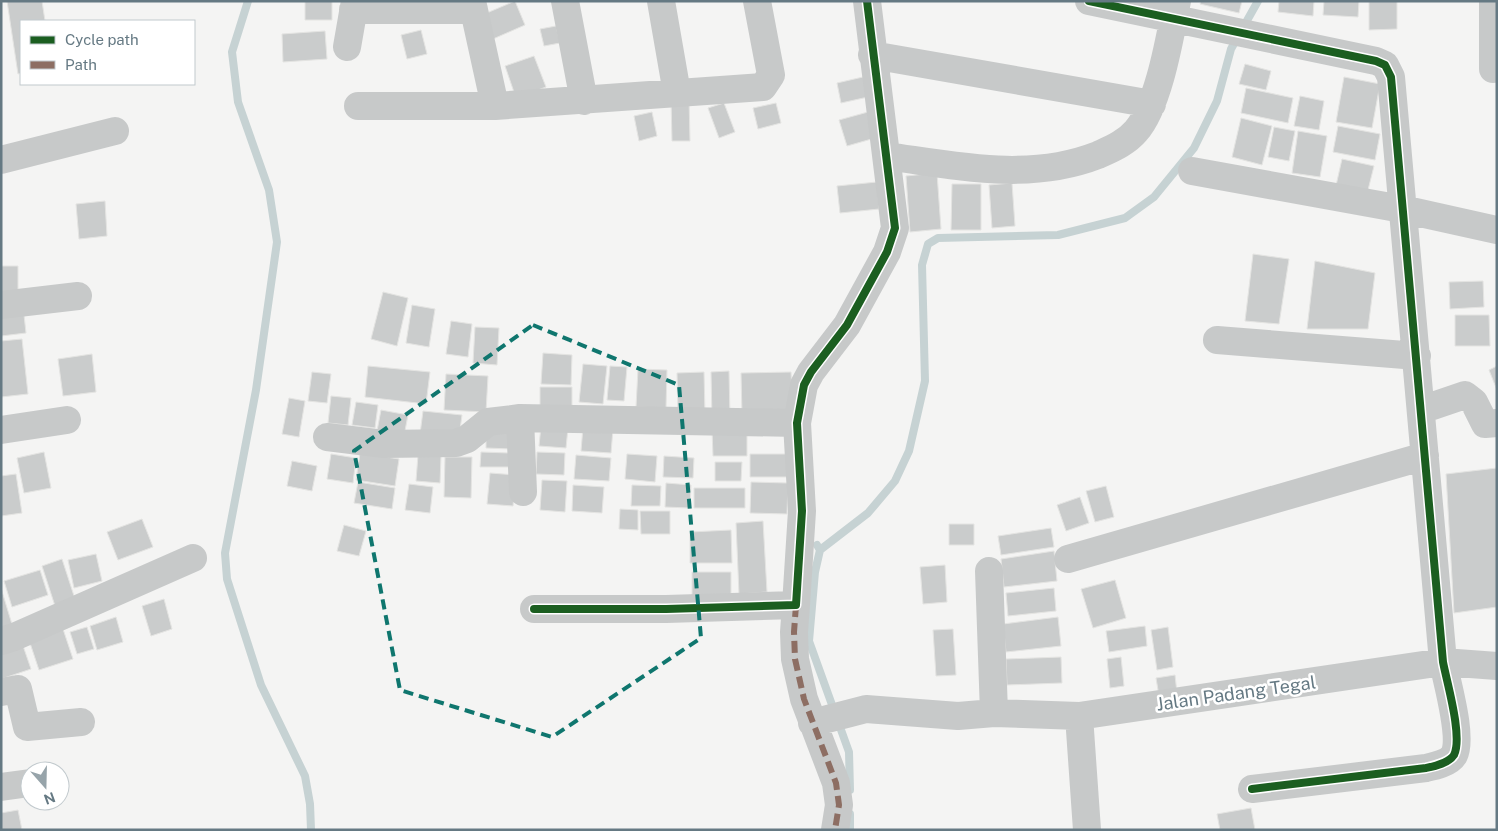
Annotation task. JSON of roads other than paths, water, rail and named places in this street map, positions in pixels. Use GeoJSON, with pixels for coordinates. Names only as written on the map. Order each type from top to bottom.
{"type":"FeatureCollection","features":[{"type":"Feature","properties":{"kind":"street"},"geometry":{"type":"LineString","coordinates":[[565,1],[584,101]]}},
{"type":"Feature","properties":{"kind":"street"},"geometry":{"type":"LineString","coordinates":[[661,1],[677,93]]}},
{"type":"Feature","properties":{"kind":"street"},"geometry":{"type":"LineString","coordinates":[[358,106],[496,106],[763,87],[771,75],[757,1]]}},
{"type":"Feature","properties":{"kind":"street"},"geometry":{"type":"LineString","coordinates":[[835,830],[839,805],[836,783],[804,699],[796,659],[794,632],[802,511],[797,423],[806,379],[847,325],[889,244],[895,228],[887,156],[872,55],[867,1]]}},
{"type":"Feature","properties":{"kind":"street"},"geometry":{"type":"LineString","coordinates":[[1089,1],[1176,10],[1376,61],[1385,65],[1390,72],[1393,87],[1402,208],[1417,356],[1443,662],[1458,743],[1453,757],[1439,765],[1426,768],[1252,789]]}},
{"type":"Feature","properties":{"kind":"street"},"geometry":{"type":"LineString","coordinates":[[1493,1],[1493,70]]}},
{"type":"Feature","properties":{"kind":"street"},"geometry":{"type":"LineString","coordinates":[[346,47],[354,5],[473,6],[496,106]]}},
{"type":"Feature","properties":{"kind":"street"},"geometry":{"type":"LineString","coordinates":[[887,156],[994,171],[1058,167],[1078,162],[1118,146],[1136,131],[1152,104],[1176,10]]}},
{"type":"Feature","properties":{"kind":"street"},"geometry":{"type":"LineString","coordinates":[[872,55],[1152,104]]}},
{"type":"Feature","properties":{"kind":"street"},"geometry":{"type":"LineString","coordinates":[[1,160],[115,132]]}},
{"type":"Feature","properties":{"kind":"street"},"geometry":{"type":"LineString","coordinates":[[1192,171],[1402,208],[1497,230]]}},
{"type":"Feature","properties":{"kind":"street"},"geometry":{"type":"LineString","coordinates":[[1,305],[78,296]]}},
{"type":"Feature","properties":{"kind":"street"},"geometry":{"type":"LineString","coordinates":[[1217,340],[1417,356]]}},
{"type":"Feature","properties":{"kind":"street"},"geometry":{"type":"LineString","coordinates":[[1421,410],[1465,395],[1474,402],[1485,424],[1497,423]]}},
{"type":"Feature","properties":{"kind":"street"},"geometry":{"type":"LineString","coordinates":[[327,437],[384,444],[461,442],[488,422],[520,418],[797,423]]}},
{"type":"Feature","properties":{"kind":"street"},"geometry":{"type":"LineString","coordinates":[[520,418],[523,492]]}},
{"type":"Feature","properties":{"kind":"street"},"geometry":{"type":"LineString","coordinates":[[1,430],[67,420]]}},
{"type":"Feature","properties":{"kind":"street"},"geometry":{"type":"LineString","coordinates":[[1068,559],[1425,456]]}},
{"type":"Feature","properties":{"kind":"street"},"geometry":{"type":"LineString","coordinates":[[1,641],[112,596],[194,558]]}},
{"type":"Feature","properties":{"kind":"street"},"geometry":{"type":"LineString","coordinates":[[989,571],[994,703]]}},
{"type":"Feature","properties":{"kind":"street"},"geometry":{"type":"LineString","coordinates":[[534,609],[666,609],[796,605]]}},
{"type":"Feature","properties":{"kind":"street","name":"Jalan Padang Tegal"},"geometry":{"type":"LineString","coordinates":[[814,722],[857,710],[958,716],[994,703],[1080,716],[1443,662],[1497,666]]}},
{"type":"Feature","properties":{"kind":"street"},"geometry":{"type":"LineString","coordinates":[[1,692],[18,689],[27,727],[81,722]]}},
{"type":"Feature","properties":{"kind":"street"},"geometry":{"type":"LineString","coordinates":[[1080,716],[1087,830]]}},
{"type":"Feature","properties":{"kind":"street"},"geometry":{"type":"LineString","coordinates":[[1,787],[20,784]]}},
{"type":"Feature","properties":{"kind":"waterway"},"geometry":{"type":"LineString","coordinates":[[248,1],[232,52],[238,102],[269,190],[277,242],[256,390],[225,553],[227,579],[261,685],[305,776],[310,804],[311,830]]}},
{"type":"Feature","properties":{"kind":"waterway"},"geometry":{"type":"LineString","coordinates":[[820,550],[868,513],[895,481],[909,451],[925,381],[922,265],[928,244],[938,238],[1058,235],[1125,218],[1154,197],[1194,148],[1217,101],[1231,49],[1258,1]]}},
{"type":"Feature","properties":{"kind":"waterway"},"geometry":{"type":"LineString","coordinates":[[817,545],[820,550],[815,572],[809,641],[849,752],[850,790]]}},
{"type":"Feature","properties":{"kind":"waterway"},"geometry":{"type":"LineString","coordinates":[[850,814],[850,830]]}}]}
